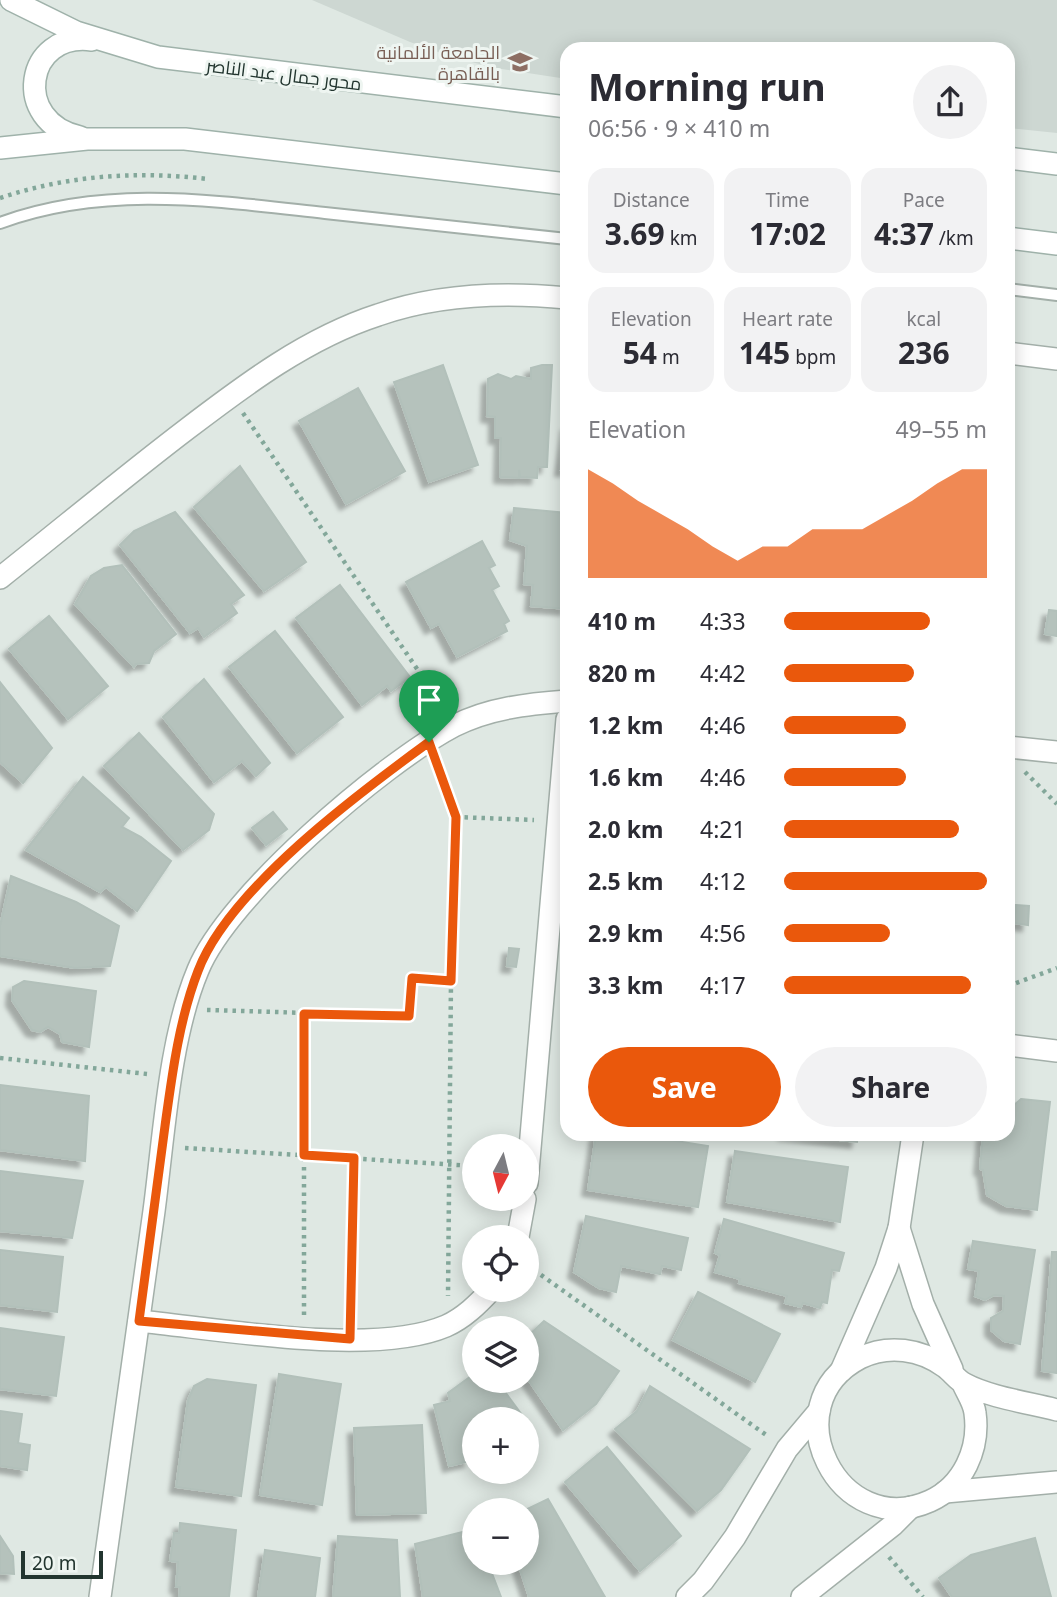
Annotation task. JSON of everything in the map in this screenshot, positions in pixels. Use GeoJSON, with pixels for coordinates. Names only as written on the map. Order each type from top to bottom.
{"type":"FeatureCollection","features":[{"type":"Feature","properties":{"kind":"street","name":"محور جمال عبد الناصر"},"geometry":{"type":"LineString","coordinates":[[10,0],[37,15],[101,41],[158,57],[560,106]]}},
{"type":"Feature","properties":{"kind":"street"},"geometry":{"type":"LineString","coordinates":[[87,139],[62,131],[43,116],[34,94],[34,82],[43,60],[62,44],[85,39],[101,41]]}},
{"type":"Feature","properties":{"kind":"street"},"geometry":{"type":"LineString","coordinates":[[0,148],[87,139],[160,138],[234,143],[560,183]]}},
{"type":"Feature","properties":{"kind":"street"},"geometry":{"type":"LineString","coordinates":[[1015,159],[1057,164]]}},
{"type":"Feature","properties":{"kind":"street"},"geometry":{"type":"LineString","coordinates":[[1015,239],[1057,244]]}},
{"type":"Feature","properties":{"kind":"street"},"geometry":{"type":"LineString","coordinates":[[0,578],[231,395],[334,332],[379,314],[433,301],[492,295],[560,298]]}},
{"type":"Feature","properties":{"kind":"street"},"geometry":{"type":"LineString","coordinates":[[1015,354],[1057,359]]}},
{"type":"Feature","properties":{"kind":"street"},"geometry":{"type":"LineString","coordinates":[[100,1597],[172,1077],[186,1009],[198,970],[214,941],[237,910],[294,851],[353,798],[455,725],[499,709],[560,702]]}},
{"type":"Feature","properties":{"kind":"street"},"geometry":{"type":"LineString","coordinates":[[1015,756],[1057,752]]}},
{"type":"Feature","properties":{"kind":"street"},"geometry":{"type":"LineString","coordinates":[[531,1134],[560,808]]}},
{"type":"Feature","properties":{"kind":"street"},"geometry":{"type":"LineString","coordinates":[[1015,1046],[1057,1051]]}},
{"type":"Feature","properties":{"kind":"street"},"geometry":{"type":"LineString","coordinates":[[911,1507],[884,1507],[860,1499],[839,1483],[824,1462],[817,1437],[819,1411],[827,1391],[840,1373],[886,1268],[899,1228],[912,1141]]}},
{"type":"Feature","properties":{"kind":"street"},"geometry":{"type":"LineString","coordinates":[[899,1228],[923,1304],[975,1412],[976,1442],[965,1469],[945,1492]]}},
{"type":"Feature","properties":{"kind":"street"},"geometry":{"type":"LineString","coordinates":[[139,1321],[304,1336],[390,1339],[421,1334],[448,1325],[480,1302]]}},
{"type":"Feature","properties":{"kind":"street"},"geometry":{"type":"LineString","coordinates":[[840,1373],[860,1358],[884,1350],[910,1350],[934,1359],[959,1379],[1057,1410]]}},
{"type":"Feature","properties":{"kind":"street"},"geometry":{"type":"LineString","coordinates":[[687,1597],[703,1581],[735,1537],[787,1450],[819,1411]]}},
{"type":"Feature","properties":{"kind":"street"},"geometry":{"type":"LineString","coordinates":[[802,1597],[875,1540],[911,1507],[945,1492],[1057,1482]]}},
{"type":"Feature","properties":{"kind":"lane"},"geometry":{"type":"LineString","coordinates":[[0,223],[61,205],[102,199],[182,199],[560,238]]}},
{"type":"Feature","properties":{"kind":"lane"},"geometry":{"type":"LineString","coordinates":[[1015,290],[1057,295]]}},
{"type":"Feature","properties":{"kind":"path"},"geometry":{"type":"LineString","coordinates":[[231,395],[455,725]]}},
{"type":"Feature","properties":{"kind":"path"},"geometry":{"type":"LineString","coordinates":[[429,742],[456,817],[451,981],[448,1325]]}},
{"type":"Feature","properties":{"kind":"path"},"geometry":{"type":"LineString","coordinates":[[1015,758],[1057,804]]}},
{"type":"Feature","properties":{"kind":"path"},"geometry":{"type":"LineString","coordinates":[[456,817],[559,821]]}},
{"type":"Feature","properties":{"kind":"path"},"geometry":{"type":"LineString","coordinates":[[1015,983],[1057,968]]}},
{"type":"Feature","properties":{"kind":"path"},"geometry":{"type":"LineString","coordinates":[[186,1009],[409,1016],[412,978],[451,981]]}},
{"type":"Feature","properties":{"kind":"path"},"geometry":{"type":"LineString","coordinates":[[304,1014],[304,1336]]}},
{"type":"Feature","properties":{"kind":"path"},"geometry":{"type":"LineString","coordinates":[[0,1058],[172,1077]]}},
{"type":"Feature","properties":{"kind":"path"},"geometry":{"type":"LineString","coordinates":[[162,1146],[462,1164]]}},
{"type":"Feature","properties":{"kind":"path"},"geometry":{"type":"LineString","coordinates":[[350,1339],[354,1158]]}},
{"type":"Feature","properties":{"kind":"path"},"geometry":{"type":"LineString","coordinates":[[539,1274],[787,1450]]}},
{"type":"Feature","properties":{"kind":"path"},"geometry":{"type":"LineString","coordinates":[[875,1540],[923,1597]]}},
{"type":"Feature","properties":{"kind":"shaded area","name":"الجامعة الألمانية بالقاهرة"},"geometry":{"type":"Polygon","coordinates":[[[312,0],[1057,0],[1057,133],[1015,129],[1015,42],[560,42],[560,78],[495,68],[410,42],[312,0]]]}},
{"type":"Feature","properties":{"kind":"building"},"geometry":{"type":"Polygon","coordinates":[[[443,365],[478,465],[429,482],[394,382],[443,365]]]}},
{"type":"Feature","properties":{"kind":"building"},"geometry":{"type":"Polygon","coordinates":[[[552,365],[547,467],[538,467],[537,478],[520,477],[519,470],[519,478],[500,477],[501,438],[495,438],[495,417],[487,416],[488,379],[498,374],[511,379],[516,376],[531,379],[531,368],[552,365]]]}},
{"type":"Feature","properties":{"kind":"building"},"geometry":{"type":"Polygon","coordinates":[[[358,388],[405,471],[346,504],[299,421],[358,388]]]}},
{"type":"Feature","properties":{"kind":"building"},"geometry":{"type":"Polygon","coordinates":[[[240,466],[306,562],[264,591],[194,507],[240,466]]]}},
{"type":"Feature","properties":{"kind":"building"},"geometry":{"type":"Polygon","coordinates":[[[514,508],[560,512],[560,608],[531,606],[533,585],[524,584],[527,546],[510,540],[514,508]]]}},
{"type":"Feature","properties":{"kind":"building"},"geometry":{"type":"Polygon","coordinates":[[[175,512],[244,595],[231,604],[237,613],[204,637],[198,628],[190,633],[120,545],[134,531],[175,512]]]}},
{"type":"Feature","properties":{"kind":"building"},"geometry":{"type":"Polygon","coordinates":[[[482,541],[495,565],[489,568],[499,586],[492,590],[509,621],[504,624],[507,631],[457,657],[439,624],[431,628],[406,582],[482,541]]]}},
{"type":"Feature","properties":{"kind":"building"},"geometry":{"type":"Polygon","coordinates":[[[122,565],[176,634],[154,651],[149,663],[136,664],[134,667],[75,604],[91,576],[104,568],[122,565]]]}},
{"type":"Feature","properties":{"kind":"building"},"geometry":{"type":"Polygon","coordinates":[[[340,585],[410,677],[391,691],[387,686],[362,705],[296,618],[340,585]]]}},
{"type":"Feature","properties":{"kind":"building"},"geometry":{"type":"Polygon","coordinates":[[[1049,610],[1057,611],[1057,636],[1045,634],[1049,610]]]}},
{"type":"Feature","properties":{"kind":"building"},"geometry":{"type":"Polygon","coordinates":[[[49,616],[108,686],[68,719],[9,649],[49,616]]]}},
{"type":"Feature","properties":{"kind":"building"},"geometry":{"type":"Polygon","coordinates":[[[275,631],[343,717],[297,753],[229,667],[275,631]]]}},
{"type":"Feature","properties":{"kind":"building"},"geometry":{"type":"Polygon","coordinates":[[[204,679],[270,763],[256,776],[242,761],[214,782],[163,717],[204,679]]]}},
{"type":"Feature","properties":{"kind":"building"},"geometry":{"type":"Polygon","coordinates":[[[0,682],[52,748],[23,783],[0,762],[0,682]]]}},
{"type":"Feature","properties":{"kind":"building"},"geometry":{"type":"Polygon","coordinates":[[[139,733],[214,814],[209,830],[183,850],[104,766],[139,733]]]}},
{"type":"Feature","properties":{"kind":"building"},"geometry":{"type":"Polygon","coordinates":[[[83,777],[129,818],[122,827],[141,837],[171,861],[137,911],[106,887],[100,892],[26,850],[83,777]]]}},
{"type":"Feature","properties":{"kind":"building"},"geometry":{"type":"Polygon","coordinates":[[[273,812],[287,829],[266,845],[252,828],[273,812]]]}},
{"type":"Feature","properties":{"kind":"building"},"geometry":{"type":"Polygon","coordinates":[[[11,876],[76,902],[119,926],[110,966],[75,968],[0,956],[0,926],[11,876]]]}},
{"type":"Feature","properties":{"kind":"building"},"geometry":{"type":"Polygon","coordinates":[[[1016,905],[1029,906],[1028,925],[1015,923],[1016,905]]]}},
{"type":"Feature","properties":{"kind":"building"},"geometry":{"type":"Polygon","coordinates":[[[509,948],[519,949],[516,967],[507,966],[509,948]]]}},
{"type":"Feature","properties":{"kind":"building"},"geometry":{"type":"Polygon","coordinates":[[[24,981],[96,991],[89,1047],[62,1042],[60,1034],[48,1027],[40,1032],[32,1030],[12,1000],[13,987],[24,981]]]}},
{"type":"Feature","properties":{"kind":"building"},"geometry":{"type":"Polygon","coordinates":[[[0,1085],[89,1096],[85,1161],[0,1150],[0,1085]]]}},
{"type":"Feature","properties":{"kind":"building"},"geometry":{"type":"Polygon","coordinates":[[[1021,1099],[1050,1102],[1037,1210],[1006,1206],[987,1195],[983,1170],[980,1169],[982,1141],[1015,1141],[1015,1104],[1021,1099]]]}},
{"type":"Feature","properties":{"kind":"building"},"geometry":{"type":"Polygon","coordinates":[[[595,1141],[676,1141],[708,1146],[698,1207],[588,1190],[595,1141]]]}},
{"type":"Feature","properties":{"kind":"building"},"geometry":{"type":"Polygon","coordinates":[[[735,1151],[848,1167],[840,1222],[727,1202],[735,1151]]]}},
{"type":"Feature","properties":{"kind":"building"},"geometry":{"type":"Polygon","coordinates":[[[0,1171],[83,1181],[72,1238],[0,1231],[0,1171]]]}},
{"type":"Feature","properties":{"kind":"building"},"geometry":{"type":"Polygon","coordinates":[[[586,1216],[688,1238],[681,1270],[662,1266],[660,1274],[621,1266],[616,1292],[599,1288],[574,1272],[586,1216]]]}},
{"type":"Feature","properties":{"kind":"building"},"geometry":{"type":"Polygon","coordinates":[[[724,1219],[844,1253],[839,1271],[832,1270],[827,1303],[822,1302],[820,1308],[803,1303],[801,1307],[785,1303],[787,1296],[739,1283],[740,1279],[715,1272],[720,1255],[715,1253],[724,1219]]]}},
{"type":"Feature","properties":{"kind":"building"},"geometry":{"type":"Polygon","coordinates":[[[973,1241],[1035,1250],[1020,1344],[1004,1341],[991,1330],[991,1318],[1003,1311],[1004,1296],[994,1295],[985,1300],[975,1296],[979,1271],[968,1269],[973,1241]]]}},
{"type":"Feature","properties":{"kind":"building"},"geometry":{"type":"Polygon","coordinates":[[[0,1250],[63,1257],[57,1312],[0,1305],[0,1250]]]}},
{"type":"Feature","properties":{"kind":"building"},"geometry":{"type":"Polygon","coordinates":[[[1052,1252],[1057,1252],[1057,1373],[1042,1371],[1052,1252]]]}},
{"type":"Feature","properties":{"kind":"building"},"geometry":{"type":"Polygon","coordinates":[[[698,1292],[780,1334],[755,1382],[673,1340],[698,1292]]]}},
{"type":"Feature","properties":{"kind":"building"},"geometry":{"type":"Polygon","coordinates":[[[544,1321],[619,1371],[596,1404],[563,1430],[537,1393],[539,1326],[544,1321]]]}},
{"type":"Feature","properties":{"kind":"building"},"geometry":{"type":"Polygon","coordinates":[[[0,1328],[64,1337],[56,1396],[0,1389],[0,1328]]]}},
{"type":"Feature","properties":{"kind":"building"},"geometry":{"type":"Polygon","coordinates":[[[279,1374],[341,1384],[322,1505],[260,1495],[279,1374]]]}},
{"type":"Feature","properties":{"kind":"building"},"geometry":{"type":"Polygon","coordinates":[[[207,1379],[256,1385],[241,1496],[176,1487],[188,1400],[194,1386],[207,1379]]]}},
{"type":"Feature","properties":{"kind":"building"},"geometry":{"type":"Polygon","coordinates":[[[462,1383],[462,1393],[506,1393],[516,1407],[462,1407],[462,1463],[449,1466],[434,1405],[450,1401],[448,1393],[462,1383]]]}},
{"type":"Feature","properties":{"kind":"building"},"geometry":{"type":"Polygon","coordinates":[[[650,1386],[750,1449],[721,1490],[697,1511],[615,1429],[637,1411],[650,1386]]]}},
{"type":"Feature","properties":{"kind":"building"},"geometry":{"type":"Polygon","coordinates":[[[0,1411],[22,1414],[18,1443],[30,1445],[27,1470],[0,1466],[0,1411]]]}},
{"type":"Feature","properties":{"kind":"building"},"geometry":{"type":"Polygon","coordinates":[[[422,1425],[426,1513],[357,1515],[354,1428],[422,1425]]]}},
{"type":"Feature","properties":{"kind":"building"},"geometry":{"type":"Polygon","coordinates":[[[607,1447],[681,1536],[640,1571],[565,1482],[607,1447]]]}},
{"type":"Feature","properties":{"kind":"building"},"geometry":{"type":"Polygon","coordinates":[[[548,1499],[605,1597],[529,1597],[522,1575],[539,1575],[539,1503],[548,1499]]]}},
{"type":"Feature","properties":{"kind":"building"},"geometry":{"type":"Polygon","coordinates":[[[180,1523],[236,1530],[229,1597],[179,1597],[180,1587],[176,1587],[178,1562],[170,1561],[174,1533],[179,1533],[180,1523]]]}},
{"type":"Feature","properties":{"kind":"building"},"geometry":{"type":"Polygon","coordinates":[[[462,1532],[462,1575],[493,1575],[501,1597],[423,1597],[415,1544],[462,1532]]]}},
{"type":"Feature","properties":{"kind":"building"},"geometry":{"type":"Polygon","coordinates":[[[0,1536],[13,1556],[14,1574],[0,1573],[0,1536]]]}},
{"type":"Feature","properties":{"kind":"building"},"geometry":{"type":"Polygon","coordinates":[[[338,1536],[397,1540],[400,1597],[333,1597],[338,1536]]]}},
{"type":"Feature","properties":{"kind":"building"},"geometry":{"type":"Polygon","coordinates":[[[1035,1538],[1051,1597],[952,1597],[939,1578],[971,1555],[1035,1538]]]}},
{"type":"Feature","properties":{"kind":"building"},"geometry":{"type":"Polygon","coordinates":[[[265,1550],[320,1558],[315,1597],[258,1597],[265,1550]]]}},
{"type":"Feature","properties":{"kind":"place","name":"الجامعة الألمانية بالقاهرة"},"geometry":{"type":"Point","coordinates":[520,62]}},
{"type":"Feature","properties":{"kind":"route"},"geometry":{"type":"LineString","coordinates":[[429,742],[456,817],[451,981],[412,978],[409,1016],[304,1014],[304,1155],[354,1158],[350,1339],[139,1321],[172,1077],[186,1009],[198,970],[214,941],[237,910],[294,851],[353,798],[429,742]]}}]}
